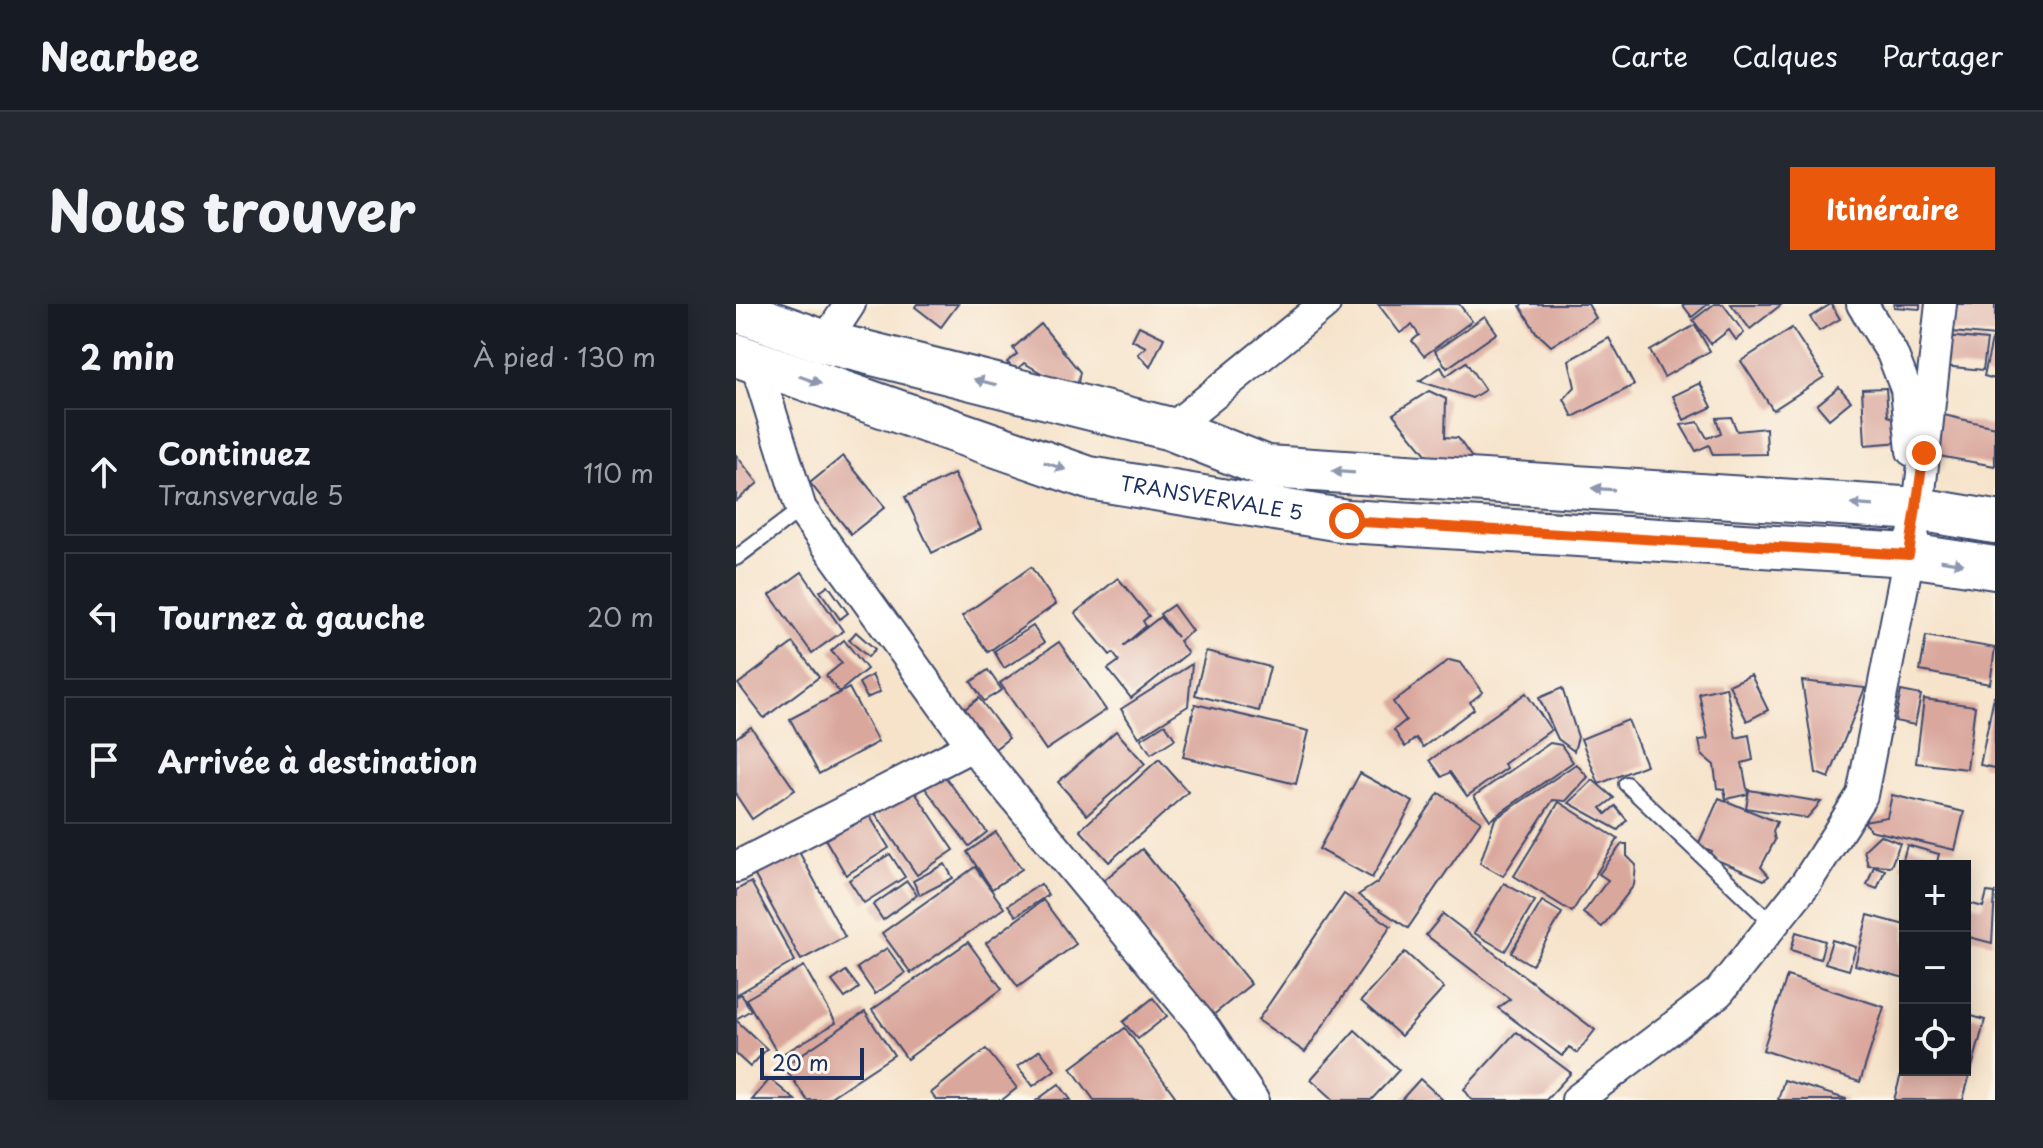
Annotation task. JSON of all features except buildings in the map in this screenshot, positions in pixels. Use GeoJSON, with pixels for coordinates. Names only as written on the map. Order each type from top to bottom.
{"type":"FeatureCollection","features":[{"type":"Feature","properties":{"kind":"main road","name":"TRANSVERVALE 5"},"geometry":{"type":"LineString","coordinates":[[736,310],[825,342],[1171,429],[1267,467],[1918,509],[1995,522]]}},
{"type":"Feature","properties":{"kind":"main road","name":"TRANSVERVALE 5"},"geometry":{"type":"LineString","coordinates":[[746,358],[1089,478],[1347,521],[1909,555],[1995,568]]}},
{"type":"Feature","properties":{"kind":"street"},"geometry":{"type":"LineString","coordinates":[[825,342],[850,304]]}},
{"type":"Feature","properties":{"kind":"street"},"geometry":{"type":"LineString","coordinates":[[1171,429],[1325,304]]}},
{"type":"Feature","properties":{"kind":"street"},"geometry":{"type":"LineString","coordinates":[[1862,304],[1892,353],[1906,389],[1918,509]]}},
{"type":"Feature","properties":{"kind":"street"},"geometry":{"type":"LineString","coordinates":[[1577,1100],[1719,992],[1806,883],[1862,795],[1918,509],[1941,304]]}},
{"type":"Feature","properties":{"kind":"street"},"geometry":{"type":"LineString","coordinates":[[746,358],[801,509],[972,746],[1206,1030],[1253,1100]]}},
{"type":"Feature","properties":{"kind":"street"},"geometry":{"type":"LineString","coordinates":[[736,867],[972,746]]}},
{"type":"Feature","properties":{"kind":"lane"},"geometry":{"type":"LineString","coordinates":[[736,558],[801,509]]}},
{"type":"Feature","properties":{"kind":"lane"},"geometry":{"type":"LineString","coordinates":[[1626,784],[1773,924]]}},
{"type":"Feature","properties":{"kind":"route"},"geometry":{"type":"LineString","coordinates":[[1347,521],[1909,555],[1924,453]]}}]}
